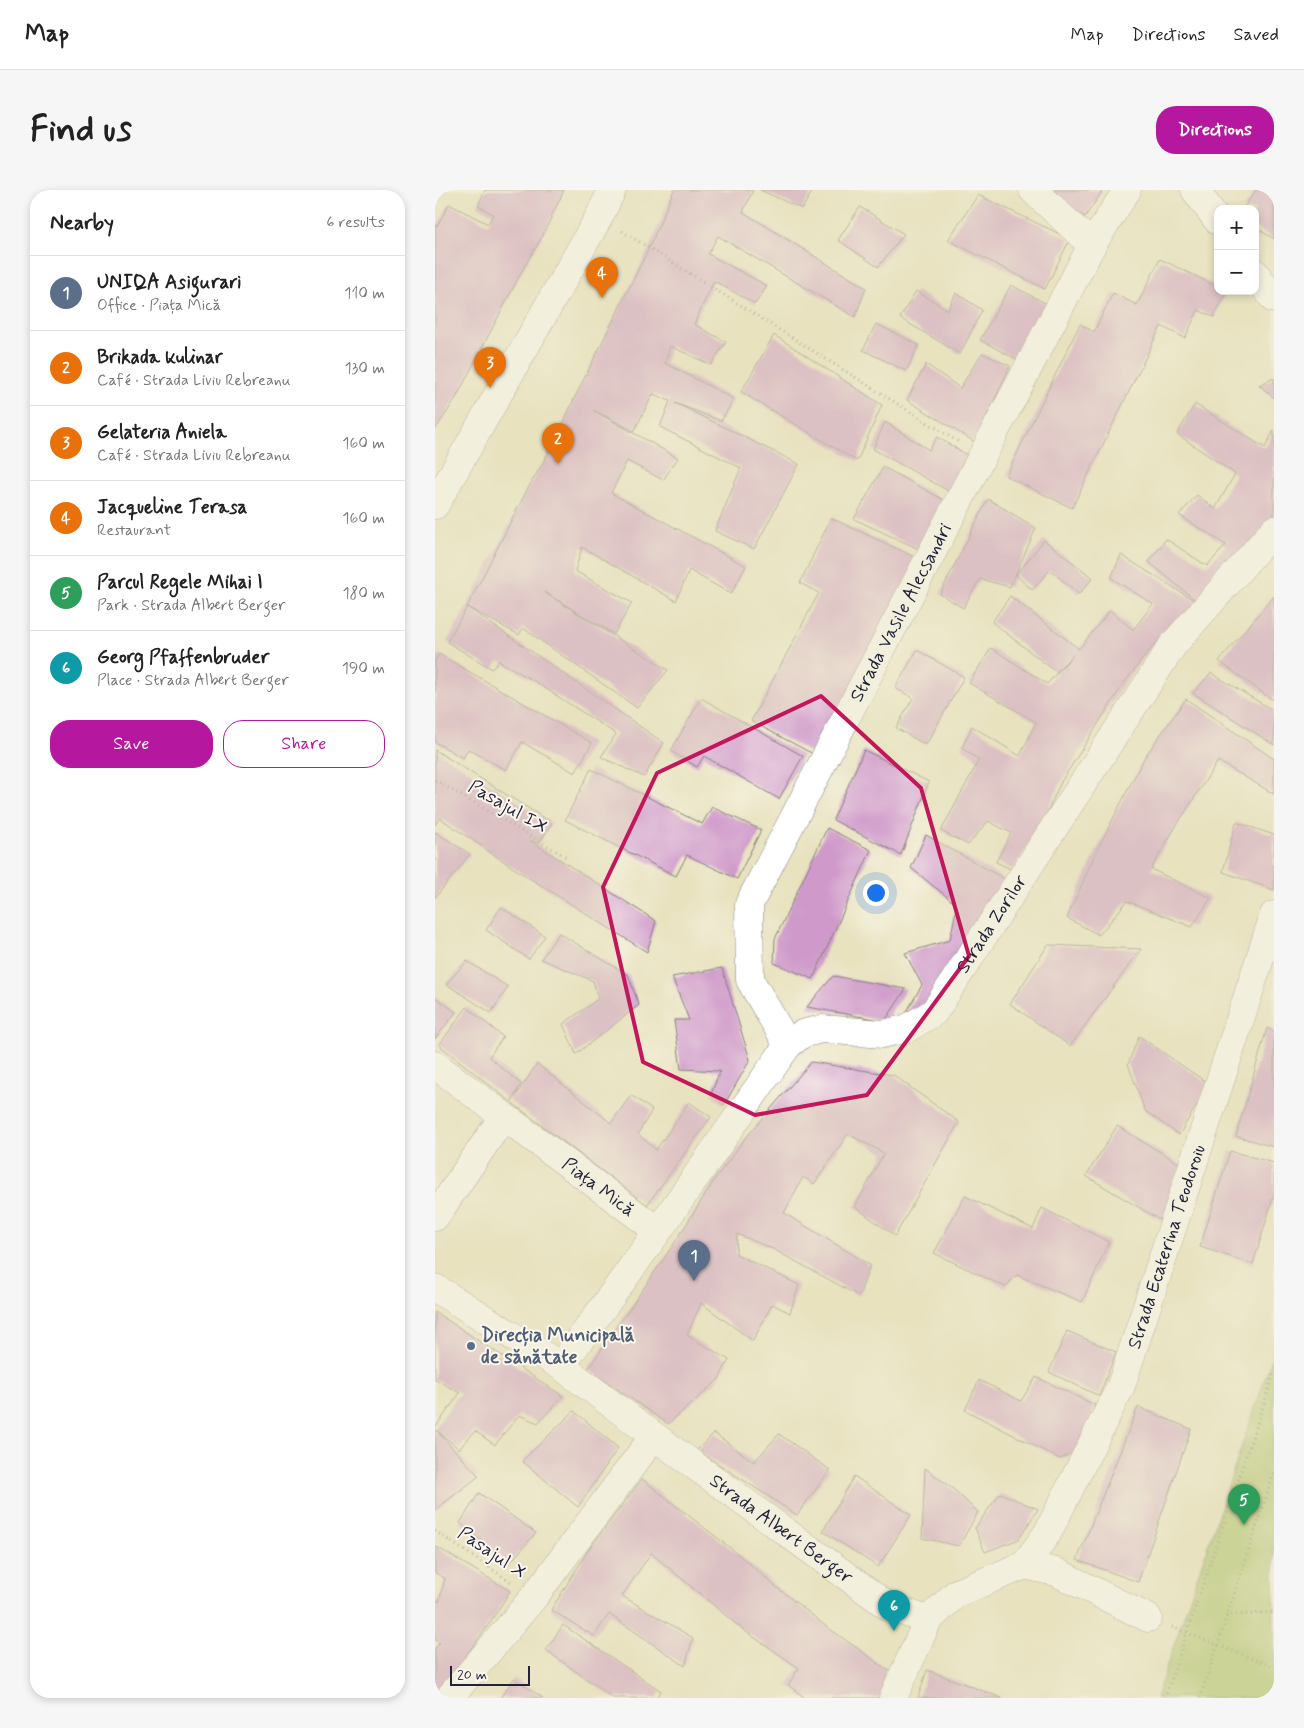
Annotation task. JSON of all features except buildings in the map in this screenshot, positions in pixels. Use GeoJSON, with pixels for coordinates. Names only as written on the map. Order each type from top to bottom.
{"type":"FeatureCollection","features":[{"type":"Feature","properties":{"kind":"street"},"geometry":{"type":"LineString","coordinates":[[435,505],[443,472],[599,216],[611,190]]}},
{"type":"Feature","properties":{"kind":"street"},"geometry":{"type":"LineString","coordinates":[[1033,190],[1092,245]]}},
{"type":"Feature","properties":{"kind":"street","name":"Strada Vasile Alecsandri"},"geometry":{"type":"LineString","coordinates":[[788,1045],[750,980],[749,904],[1092,245],[1127,190]]}},
{"type":"Feature","properties":{"kind":"street"},"geometry":{"type":"LineString","coordinates":[[1195,190],[1214,216]]}},
{"type":"Feature","properties":{"kind":"street"},"geometry":{"type":"LineString","coordinates":[[1259,278],[1274,299]]}},
{"type":"Feature","properties":{"kind":"street","name":"Strada Zorilor"},"geometry":{"type":"LineString","coordinates":[[658,1231],[788,1045],[802,1034],[822,1029],[883,1034],[908,1028],[934,1012],[1173,645],[1274,530]]}},
{"type":"Feature","properties":{"kind":"street","name":"Strada Ecaterina Teodoroiu"},"geometry":{"type":"LineString","coordinates":[[1025,1564],[1048,1532],[1121,1386],[1274,915]]}},
{"type":"Feature","properties":{"kind":"street","name":"Piața Mică"},"geometry":{"type":"LineString","coordinates":[[435,1065],[570,1170],[658,1231]]}},
{"type":"Feature","properties":{"kind":"street"},"geometry":{"type":"LineString","coordinates":[[435,1217],[503,1117]]}},
{"type":"Feature","properties":{"kind":"street"},"geometry":{"type":"LineString","coordinates":[[561,1366],[658,1231]]}},
{"type":"Feature","properties":{"kind":"street","name":"Strada Albert Berger"},"geometry":{"type":"LineString","coordinates":[[435,1288],[561,1366],[889,1607],[929,1620]]}},
{"type":"Feature","properties":{"kind":"street"},"geometry":{"type":"LineString","coordinates":[[449,1698],[534,1597],[654,1436]]}},
{"type":"Feature","properties":{"kind":"street"},"geometry":{"type":"LineString","coordinates":[[893,1698],[929,1620],[957,1593],[1025,1564],[1056,1572],[1147,1618]]}},
{"type":"Feature","properties":{"kind":"path"},"geometry":{"type":"LineString","coordinates":[[599,216],[981,457]]}},
{"type":"Feature","properties":{"kind":"path","name":"Pasajul IX"},"geometry":{"type":"LineString","coordinates":[[435,780],[568,858]]}},
{"type":"Feature","properties":{"kind":"path"},"geometry":{"type":"LineString","coordinates":[[1165,1698],[1274,1373]]}},
{"type":"Feature","properties":{"kind":"path"},"geometry":{"type":"LineString","coordinates":[[1201,1698],[1226,1616],[1274,1473]]}},
{"type":"Feature","properties":{"kind":"path","name":"Pasajul X"},"geometry":{"type":"LineString","coordinates":[[435,1531],[534,1597]]}},
{"type":"Feature","properties":{"kind":"path"},"geometry":{"type":"LineString","coordinates":[[1226,1616],[1274,1612]]}},
{"type":"Feature","properties":{"kind":"path"},"geometry":{"type":"LineString","coordinates":[[1188,1633],[1274,1667]]}},
{"type":"Feature","properties":{"kind":"highlighted area"},"geometry":{"type":"Polygon","coordinates":[[[821,696],[921,788],[969,956],[867,1095],[755,1115],[643,1062],[603,887],[657,773],[821,696]]]}},
{"type":"Feature","properties":{"kind":"green space"},"geometry":{"type":"Polygon","coordinates":[[[1274,1352],[1274,1698],[1156,1698],[1274,1352]]]}},
{"type":"Feature","properties":{"kind":"place","name":"Jacqueline Terasa"},"geometry":{"type":"Point","coordinates":[602,298]}},
{"type":"Feature","properties":{"kind":"place","name":"Gelateria Aniela"},"geometry":{"type":"Point","coordinates":[490,388]}},
{"type":"Feature","properties":{"kind":"place","name":"Brikada kulinar"},"geometry":{"type":"Point","coordinates":[558,464]}},
{"type":"Feature","properties":{"kind":"place","name":"UNIQA Asigurari"},"geometry":{"type":"Point","coordinates":[694,1281]}},
{"type":"Feature","properties":{"kind":"place","name":"Direcția Municipală de sănătate"},"geometry":{"type":"Point","coordinates":[471,1346]}},
{"type":"Feature","properties":{"kind":"place","name":"Parcul Regele Mihai I"},"geometry":{"type":"Point","coordinates":[1244,1525]}},
{"type":"Feature","properties":{"kind":"place","name":"Georg Pfaffenbruder"},"geometry":{"type":"Point","coordinates":[894,1631]}}]}
